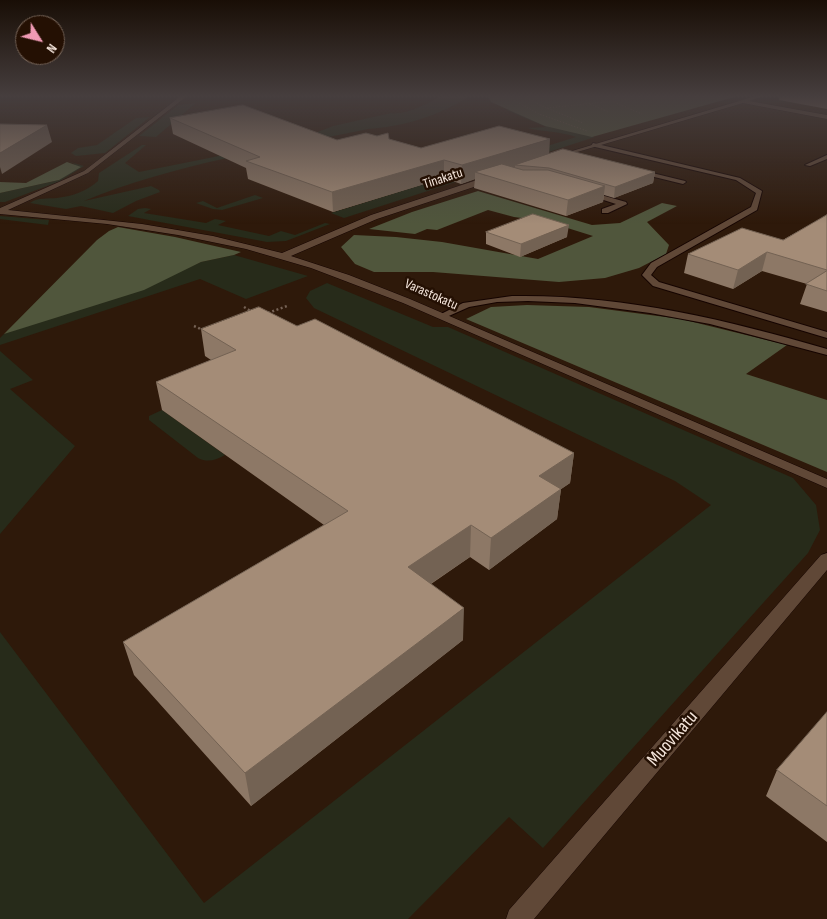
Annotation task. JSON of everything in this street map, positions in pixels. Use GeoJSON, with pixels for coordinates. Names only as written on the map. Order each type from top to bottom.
{"type":"FeatureCollection","features":[{"type":"Feature","properties":{"kind":"street"},"geometry":{"type":"LineString","coordinates":[[0,212],[86,172],[129,139]]}},
{"type":"Feature","properties":{"kind":"street"},"geometry":{"type":"LineString","coordinates":[[550,159],[614,139]]}},
{"type":"Feature","properties":{"kind":"street","name":"Tinakatu"},"geometry":{"type":"LineString","coordinates":[[283,256],[374,217],[500,175]]}},
{"type":"Feature","properties":{"kind":"street","name":"Varastokatu"},"geometry":{"type":"LineString","coordinates":[[0,212],[70,217],[154,228],[283,256],[394,294],[827,484]]}},
{"type":"Feature","properties":{"kind":"street","name":"Muovikatu"},"geometry":{"type":"LineString","coordinates":[[518,919],[827,559]]}},
{"type":"Feature","properties":{"kind":"lane"},"geometry":{"type":"LineString","coordinates":[[593,145],[738,179],[760,192],[754,208],[654,265],[646,275],[656,284],[827,335]]}},
{"type":"Feature","properties":{"kind":"lane"},"geometry":{"type":"LineString","coordinates":[[567,154],[586,158]]}},
{"type":"Feature","properties":{"kind":"lane"},"geometry":{"type":"LineString","coordinates":[[808,165],[827,157]]}},
{"type":"Feature","properties":{"kind":"lane"},"geometry":{"type":"LineString","coordinates":[[634,170],[683,182]]}},
{"type":"Feature","properties":{"kind":"lane"},"geometry":{"type":"LineString","coordinates":[[576,190],[623,204],[605,211]]}},
{"type":"Feature","properties":{"kind":"lane"},"geometry":{"type":"LineString","coordinates":[[442,316],[464,306],[479,303],[534,298],[561,299],[632,306],[716,321],[827,352]]}},
{"type":"Feature","properties":{"kind":"path"},"geometry":{"type":"LineString","coordinates":[[244,307],[260,316],[287,306]]}},
{"type":"Feature","properties":{"kind":"path"},"geometry":{"type":"LineString","coordinates":[[194,326],[211,335]]}},
{"type":"Feature","properties":{"kind":"green space"},"geometry":{"type":"Polygon","coordinates":[[[106,139],[123,139],[105,153],[76,156],[71,153],[78,148],[97,145],[106,139]]]}},
{"type":"Feature","properties":{"kind":"green space"},"geometry":{"type":"Polygon","coordinates":[[[290,139],[317,139],[188,167],[118,188],[84,201],[151,186],[160,192],[136,201],[113,213],[81,206],[66,209],[30,203],[40,199],[69,196],[94,185],[98,181],[99,173],[142,145],[146,145],[125,163],[139,172],[290,139]]]}},
{"type":"Feature","properties":{"kind":"green space"},"geometry":{"type":"Polygon","coordinates":[[[570,139],[589,139],[344,218],[331,213],[570,139]]]}},
{"type":"Feature","properties":{"kind":"green space"},"geometry":{"type":"Polygon","coordinates":[[[67,161],[84,166],[60,181],[5,202],[0,202],[0,193],[59,180],[75,164],[67,161]]]}},
{"type":"Feature","properties":{"kind":"green space"},"geometry":{"type":"Polygon","coordinates":[[[67,162],[81,167],[59,180],[0,193],[0,182],[26,183],[67,162]]]}},
{"type":"Feature","properties":{"kind":"green space"},"geometry":{"type":"Polygon","coordinates":[[[478,191],[592,225],[620,223],[662,203],[677,206],[647,222],[669,245],[666,254],[639,268],[605,278],[559,282],[433,272],[374,272],[355,264],[341,247],[354,235],[396,237],[442,242],[538,259],[593,236],[545,221],[514,217],[488,210],[437,230],[427,229],[415,234],[369,229],[412,212],[478,191]]]}},
{"type":"Feature","properties":{"kind":"green space"},"geometry":{"type":"Polygon","coordinates":[[[255,195],[263,198],[222,210],[196,203],[203,201],[217,208],[255,195]]]}},
{"type":"Feature","properties":{"kind":"green space"},"geometry":{"type":"Polygon","coordinates":[[[138,209],[151,209],[144,213],[206,223],[215,219],[226,221],[218,225],[269,236],[281,231],[295,235],[325,223],[330,224],[286,241],[267,242],[128,216],[138,209]]]}},
{"type":"Feature","properties":{"kind":"green space"},"geometry":{"type":"Polygon","coordinates":[[[0,216],[49,220],[48,225],[0,219],[0,216]]]}},
{"type":"Feature","properties":{"kind":"green space"},"geometry":{"type":"Polygon","coordinates":[[[118,227],[175,237],[241,252],[201,262],[144,290],[4,334],[97,240],[118,227]]]}},
{"type":"Feature","properties":{"kind":"green space"},"geometry":{"type":"Polygon","coordinates":[[[234,255],[308,276],[246,299],[200,279],[0,345],[0,338],[4,334],[201,262],[234,255]]]}},
{"type":"Feature","properties":{"kind":"green space"},"geometry":{"type":"Polygon","coordinates":[[[327,283],[433,327],[448,327],[793,478],[816,505],[820,530],[808,553],[543,848],[509,817],[408,919],[0,919],[0,632],[204,903],[711,505],[675,481],[314,308],[306,298],[310,291],[327,283]]]}},
{"type":"Feature","properties":{"kind":"green space"},"geometry":{"type":"Polygon","coordinates":[[[527,305],[589,307],[681,319],[787,345],[746,374],[827,400],[827,472],[466,319],[491,307],[527,305]]]}},
{"type":"Feature","properties":{"kind":"green space"},"geometry":{"type":"Polygon","coordinates":[[[0,351],[33,380],[10,389],[75,446],[0,534],[0,351]]]}},
{"type":"Feature","properties":{"kind":"green space"},"geometry":{"type":"Polygon","coordinates":[[[162,410],[225,455],[212,460],[198,458],[149,420],[149,416],[162,410]]]}},
{"type":"Feature","properties":{"kind":"building"},"geometry":{"type":"Polygon","coordinates":[[[0,139],[24,139],[0,153],[0,139]]]}},
{"type":"Feature","properties":{"kind":"building"},"geometry":{"type":"Polygon","coordinates":[[[218,139],[389,139],[421,148],[453,139],[550,139],[462,165],[444,160],[332,192],[246,161],[260,157],[218,139]]]}},
{"type":"Feature","properties":{"kind":"building"},"geometry":{"type":"Polygon","coordinates":[[[563,149],[655,172],[615,187],[549,168],[515,165],[563,149]]]}},
{"type":"Feature","properties":{"kind":"building"},"geometry":{"type":"Polygon","coordinates":[[[502,164],[523,170],[548,170],[605,186],[568,200],[475,172],[502,164]]]}},
{"type":"Feature","properties":{"kind":"building"},"geometry":{"type":"Polygon","coordinates":[[[533,214],[569,225],[521,244],[486,232],[533,214]]]}},
{"type":"Feature","properties":{"kind":"building"},"geometry":{"type":"Polygon","coordinates":[[[827,215],[827,270],[767,252],[738,270],[688,254],[742,228],[783,240],[827,215]]]}},
{"type":"Feature","properties":{"kind":"building"},"geometry":{"type":"Polygon","coordinates":[[[827,271],[827,291],[806,284],[827,271]]]}},
{"type":"Feature","properties":{"kind":"building"},"geometry":{"type":"Polygon","coordinates":[[[259,307],[297,326],[315,319],[574,453],[539,476],[561,489],[491,538],[471,525],[408,567],[464,608],[245,773],[123,642],[348,511],[156,382],[236,350],[201,329],[259,307]]]}},
{"type":"Feature","properties":{"kind":"building"},"geometry":{"type":"Polygon","coordinates":[[[827,712],[827,806],[777,770],[827,712]]]}}]}
